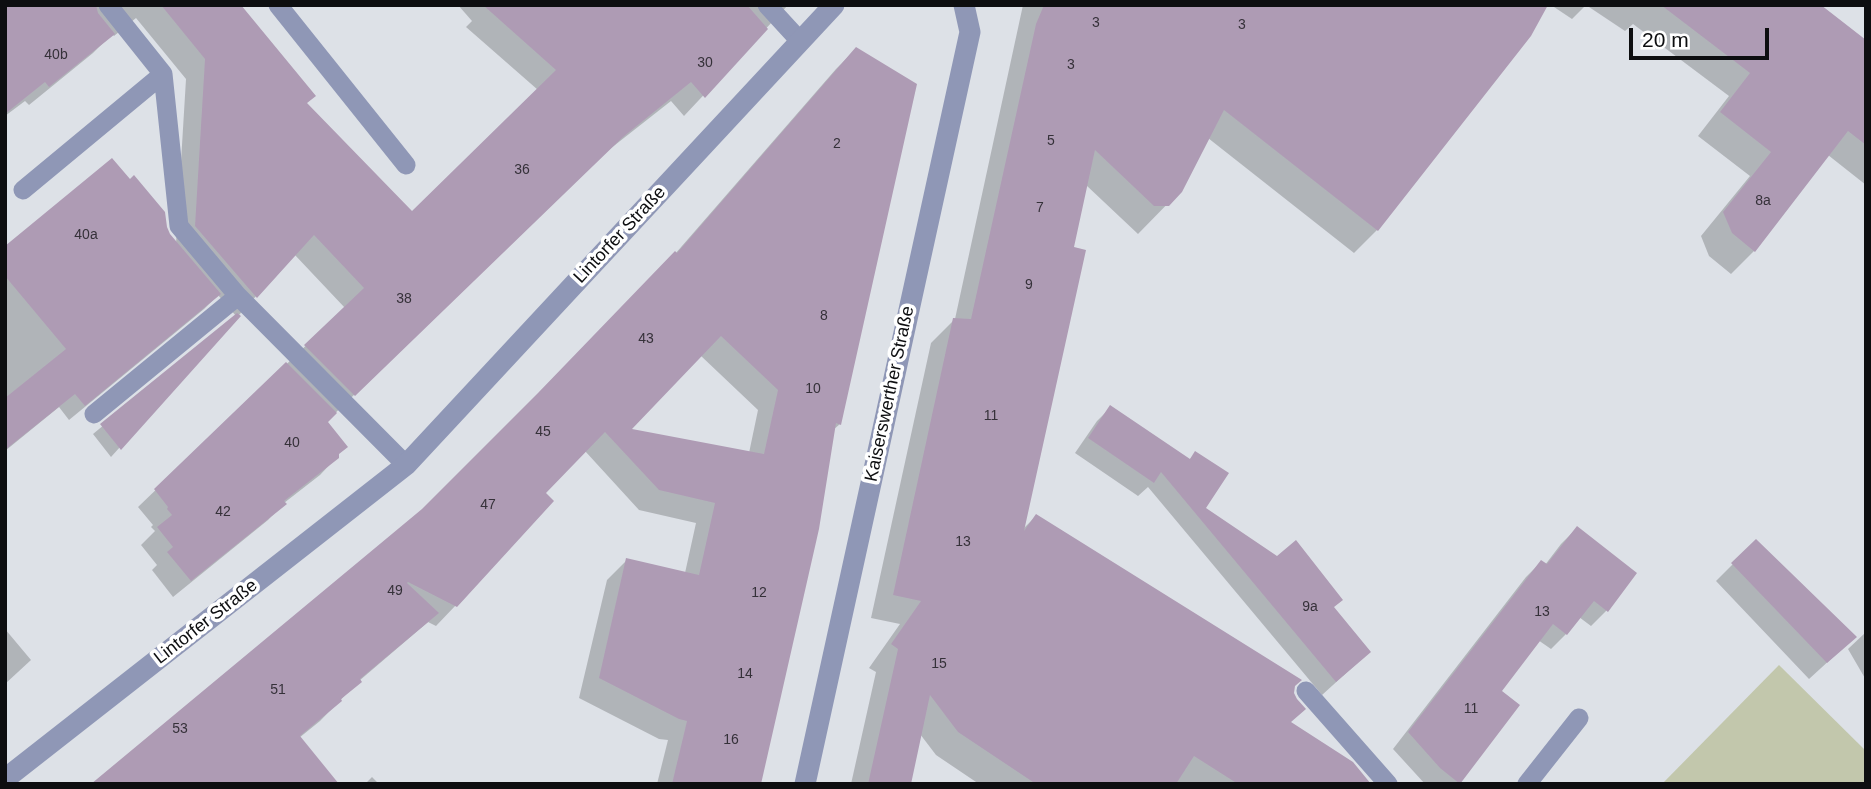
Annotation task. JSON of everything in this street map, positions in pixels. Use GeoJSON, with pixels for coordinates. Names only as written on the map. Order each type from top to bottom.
{"type":"FeatureCollection","features":[{"type":"Feature","properties":{"kind":"street","name":"Lintorfer Straße"},"geometry":{"type":"LineString","coordinates":[[5,779],[406,465],[834,5]]}},
{"type":"Feature","properties":{"kind":"street","name":"Kaiserswerther Straße"},"geometry":{"type":"LineString","coordinates":[[805,784],[970,32],[964,5]]}},
{"type":"Feature","properties":{"kind":"lane"},"geometry":{"type":"LineString","coordinates":[[108,5],[163,74],[179,226],[238,296],[406,465]]}},
{"type":"Feature","properties":{"kind":"lane"},"geometry":{"type":"LineString","coordinates":[[278,5],[406,165]]}},
{"type":"Feature","properties":{"kind":"lane"},"geometry":{"type":"LineString","coordinates":[[767,5],[800,41]]}},
{"type":"Feature","properties":{"kind":"lane"},"geometry":{"type":"LineString","coordinates":[[23,190],[163,74]]}},
{"type":"Feature","properties":{"kind":"lane"},"geometry":{"type":"LineString","coordinates":[[94,414],[238,296]]}},
{"type":"Feature","properties":{"kind":"lane"},"geometry":{"type":"LineString","coordinates":[[1307,691],[1388,784]]}},
{"type":"Feature","properties":{"kind":"lane"},"geometry":{"type":"LineString","coordinates":[[1527,784],[1579,718]]}},
{"type":"Feature","properties":{"kind":"green space"},"geometry":{"type":"Polygon","coordinates":[[[1779,665],[1866,751],[1866,784],[1662,784],[1779,665]]]}},
{"type":"Feature","properties":{"kind":"building"},"geometry":{"type":"Polygon","coordinates":[[[5,5],[96,5],[98,13],[115,34],[49,87],[45,82],[5,114],[5,5]]]}},
{"type":"Feature","properties":{"kind":"building"},"geometry":{"type":"Polygon","coordinates":[[[161,5],[241,5],[316,96],[307,103],[412,211],[556,70],[483,5],[747,5],[768,29],[705,98],[691,82],[623,137],[355,396],[304,345],[364,288],[314,235],[257,298],[195,226],[205,59],[161,5]]]}},
{"type":"Feature","properties":{"kind":"building"},"geometry":{"type":"Polygon","coordinates":[[[1044,5],[1548,5],[1531,36],[1378,231],[1224,110],[1182,192],[1169,206],[1154,206],[1095,150],[1074,247],[1086,250],[1024,531],[1036,514],[1302,680],[1295,686],[1294,693],[1306,709],[1291,722],[1353,762],[1371,784],[1238,784],[1194,756],[1176,784],[1036,784],[958,732],[930,695],[911,784],[868,784],[898,649],[891,644],[921,601],[893,595],[953,318],[971,319],[1036,24],[1044,5]]]}},
{"type":"Feature","properties":{"kind":"building"},"geometry":{"type":"Polygon","coordinates":[[[1661,5],[1821,5],[1866,40],[1866,145],[1848,131],[1755,252],[1732,233],[1723,212],[1771,152],[1720,112],[1750,73],[1661,5]]]}},
{"type":"Feature","properties":{"kind":"building"},"geometry":{"type":"Polygon","coordinates":[[[856,47],[917,84],[841,425],[836,423],[819,529],[761,784],[672,784],[687,721],[599,678],[626,558],[699,575],[715,503],[659,490],[605,432],[546,493],[554,501],[457,607],[407,583],[439,613],[360,679],[362,682],[341,699],[342,701],[300,736],[339,784],[91,784],[422,509],[675,251],[677,253],[856,47]],[[721,336],[632,429],[764,454],[778,390],[721,336]]]}},
{"type":"Feature","properties":{"kind":"building"},"geometry":{"type":"Polygon","coordinates":[[[112,158],[130,179],[134,175],[165,212],[170,234],[221,294],[85,406],[75,394],[5,450],[5,398],[66,349],[5,276],[5,246],[112,158]]]}},
{"type":"Feature","properties":{"kind":"building"},"geometry":{"type":"Polygon","coordinates":[[[237,313],[241,316],[121,450],[100,424],[237,313]]]}},
{"type":"Feature","properties":{"kind":"building"},"geometry":{"type":"Polygon","coordinates":[[[286,362],[337,413],[328,422],[348,447],[339,454],[339,458],[284,501],[287,504],[191,581],[167,552],[173,547],[157,527],[172,515],[154,489],[286,362]]]}},
{"type":"Feature","properties":{"kind":"building"},"geometry":{"type":"Polygon","coordinates":[[[1110,405],[1190,459],[1195,451],[1229,473],[1206,508],[1277,556],[1296,540],[1343,600],[1334,607],[1371,652],[1336,682],[1161,472],[1154,483],[1088,438],[1110,405]]]}},
{"type":"Feature","properties":{"kind":"building"},"geometry":{"type":"Polygon","coordinates":[[[1577,526],[1637,573],[1608,612],[1594,601],[1567,635],[1553,624],[1502,691],[1520,705],[1460,784],[1440,768],[1408,732],[1541,560],[1547,564],[1577,526]]]}},
{"type":"Feature","properties":{"kind":"building"},"geometry":{"type":"Polygon","coordinates":[[[1756,539],[1857,637],[1827,663],[1731,563],[1756,539]]]}}]}
